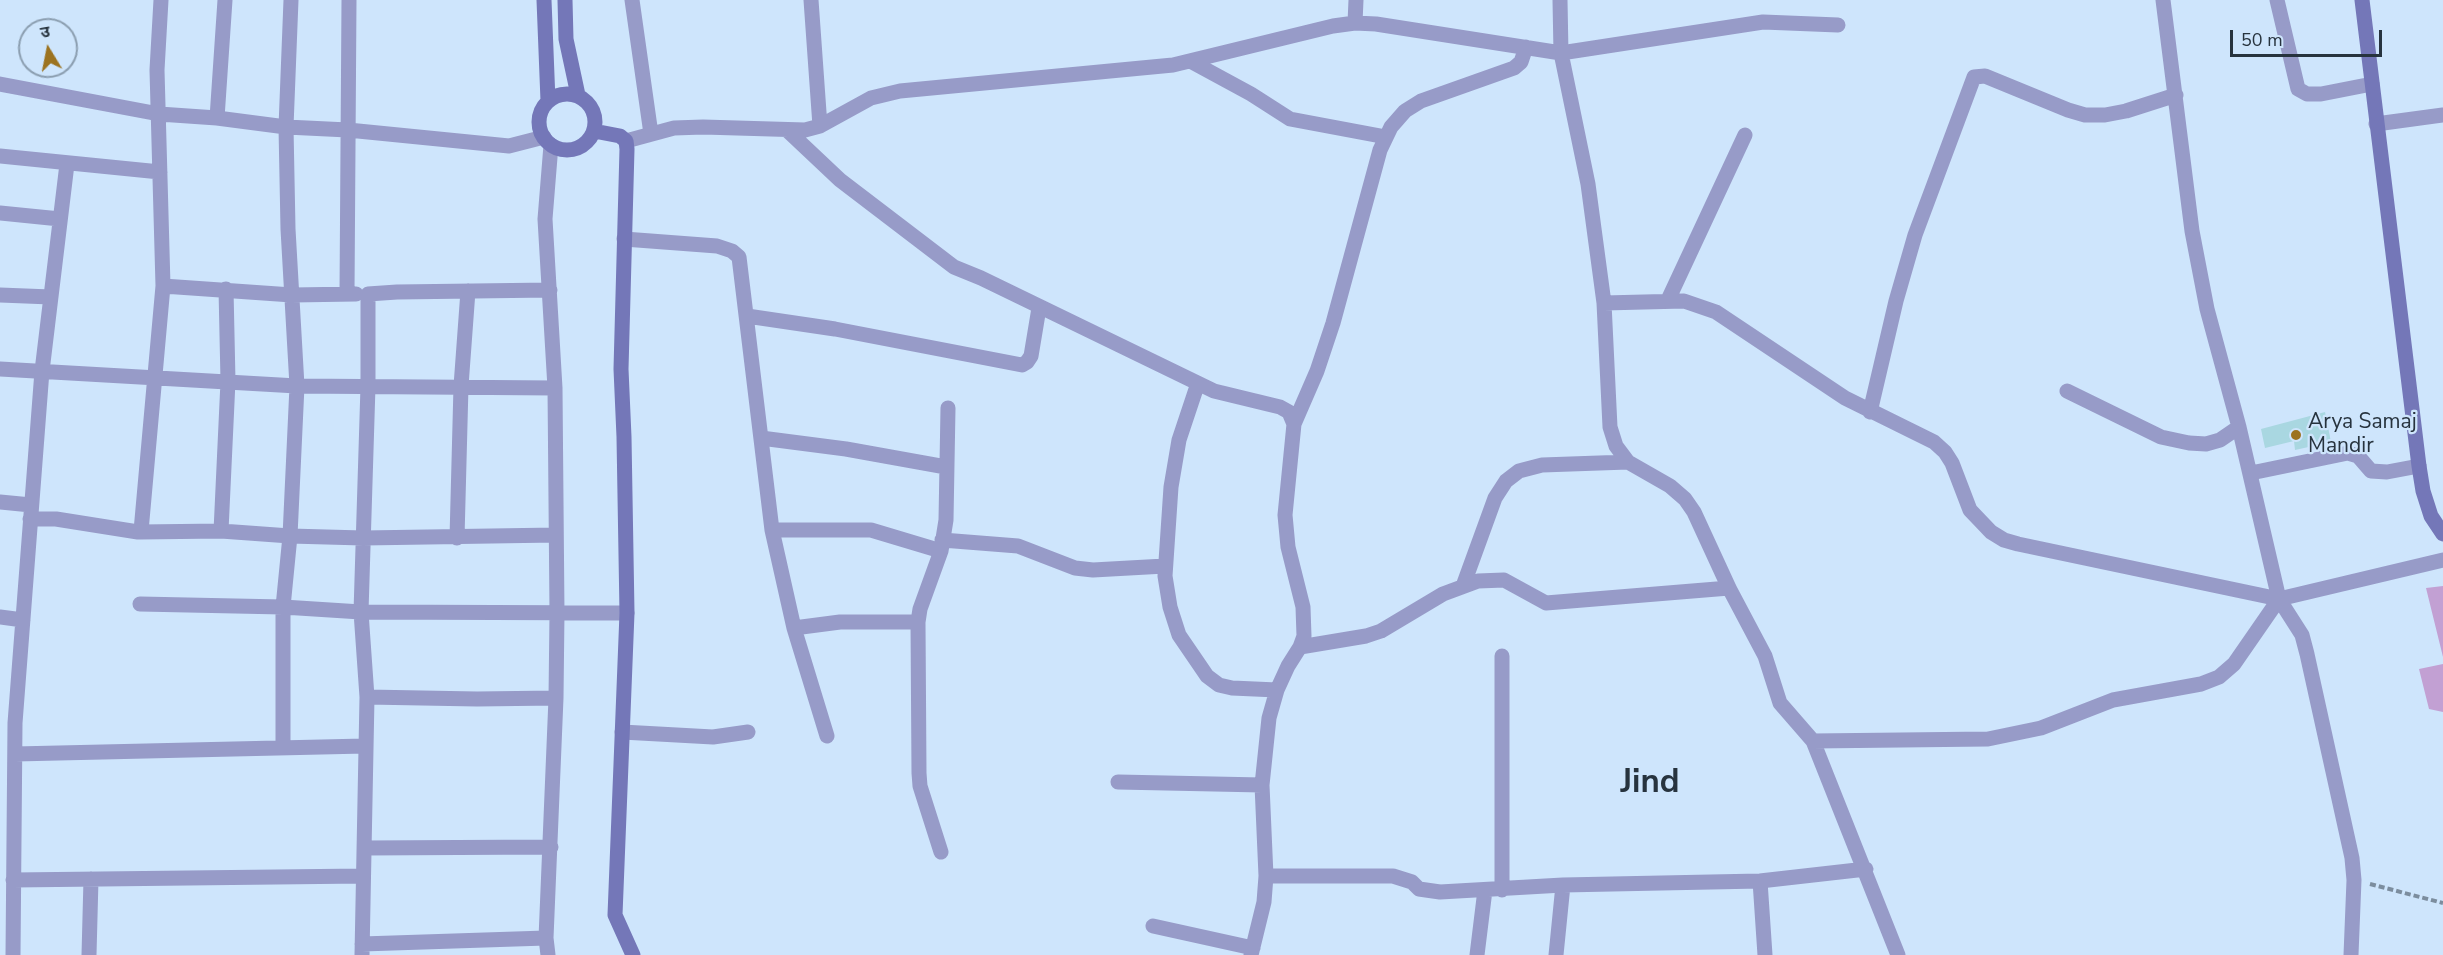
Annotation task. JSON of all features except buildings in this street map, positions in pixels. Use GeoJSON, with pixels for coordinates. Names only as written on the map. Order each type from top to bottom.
{"type":"FeatureCollection","features":[{"type":"Feature","properties":{"kind":"main road"},"geometry":{"type":"LineString","coordinates":[[544,0],[548,101]]}},
{"type":"Feature","properties":{"kind":"main road"},"geometry":{"type":"LineString","coordinates":[[565,0],[566,39],[578,95]]}},
{"type":"Feature","properties":{"kind":"main road"},"geometry":{"type":"LineString","coordinates":[[2362,0],[2419,466],[2423,491],[2431,516],[2443,534]]}},
{"type":"Feature","properties":{"kind":"main road"},"geometry":{"type":"LineString","coordinates":[[565,93],[578,95],[591,106],[596,121],[594,131],[587,142],[580,147],[564,150],[548,141],[539,123],[541,112],[548,101],[565,93]]}},
{"type":"Feature","properties":{"kind":"main road"},"geometry":{"type":"LineString","coordinates":[[594,131],[620,136],[626,141],[627,149],[621,369],[627,613],[615,915],[633,955]]}},
{"type":"Feature","properties":{"kind":"street"},"geometry":{"type":"LineString","coordinates":[[140,532],[163,286],[157,70],[161,0]]}},
{"type":"Feature","properties":{"kind":"street"},"geometry":{"type":"LineString","coordinates":[[218,118],[225,0]]}},
{"type":"Feature","properties":{"kind":"street"},"geometry":{"type":"LineString","coordinates":[[283,747],[284,607],[290,536],[297,386],[288,229],[286,128],[291,0]]}},
{"type":"Feature","properties":{"kind":"street"},"geometry":{"type":"LineString","coordinates":[[347,294],[349,0]]}},
{"type":"Feature","properties":{"kind":"street"},"geometry":{"type":"LineString","coordinates":[[632,0],[651,134]]}},
{"type":"Feature","properties":{"kind":"street"},"geometry":{"type":"LineString","coordinates":[[811,0],[820,126]]}},
{"type":"Feature","properties":{"kind":"street"},"geometry":{"type":"LineString","coordinates":[[1355,23],[1356,0]]}},
{"type":"Feature","properties":{"kind":"street"},"geometry":{"type":"LineString","coordinates":[[1560,0],[1561,53],[1588,184],[1604,303],[1610,427],[1616,446],[1628,462],[1670,486],[1685,499],[1695,512],[1729,588],[1762,649],[1780,703],[1813,741],[1866,869],[1898,955]]}},
{"type":"Feature","properties":{"kind":"street"},"geometry":{"type":"LineString","coordinates":[[2163,0],[2198,267],[2251,473],[2279,599],[2302,635],[2307,654],[2347,834],[2354,880],[2351,955]]}},
{"type":"Feature","properties":{"kind":"street"},"geometry":{"type":"LineString","coordinates":[[2277,0],[2298,89],[2307,94],[2321,94],[2372,84]]}},
{"type":"Feature","properties":{"kind":"street"},"geometry":{"type":"LineString","coordinates":[[626,141],[674,128],[805,130],[820,126],[871,98],[900,91],[1133,70],[1192,62],[1333,26],[1355,23],[1376,24],[1561,53],[1763,22],[1838,25]]}},
{"type":"Feature","properties":{"kind":"street"},"geometry":{"type":"LineString","coordinates":[[1153,926],[1252,952],[1264,902],[1266,876],[1262,785],[1269,718],[1277,690],[1304,636],[1303,607],[1288,547],[1285,515],[1294,424],[1317,371],[1334,323],[1380,150],[1391,126],[1405,111],[1441,93],[1514,68],[1521,62],[1526,47]]}},
{"type":"Feature","properties":{"kind":"street"},"geometry":{"type":"LineString","coordinates":[[1192,62],[1251,94],[1290,119],[1386,137]]}},
{"type":"Feature","properties":{"kind":"street"},"geometry":{"type":"LineString","coordinates":[[1870,411],[1896,301],[1915,235],[1974,77],[1985,76],[2085,115],[2105,115],[2176,96]]}},
{"type":"Feature","properties":{"kind":"street"},"geometry":{"type":"LineString","coordinates":[[0,84],[159,114],[218,118],[286,128],[348,130],[509,146],[548,141],[545,219],[555,388],[557,613],[551,847],[546,938],[548,955]]}},
{"type":"Feature","properties":{"kind":"street"},"geometry":{"type":"LineString","coordinates":[[2376,124],[2443,114]]}},
{"type":"Feature","properties":{"kind":"street"},"geometry":{"type":"LineString","coordinates":[[788,131],[840,180],[954,267],[1198,384],[1231,396],[1280,407],[1289,412],[1294,424]]}},
{"type":"Feature","properties":{"kind":"street"},"geometry":{"type":"LineString","coordinates":[[1668,300],[1745,135]]}},
{"type":"Feature","properties":{"kind":"street"},"geometry":{"type":"LineString","coordinates":[[0,156],[159,172]]}},
{"type":"Feature","properties":{"kind":"street"},"geometry":{"type":"LineString","coordinates":[[13,955],[15,754],[7,723],[22,620],[42,371],[67,164]]}},
{"type":"Feature","properties":{"kind":"street"},"geometry":{"type":"LineString","coordinates":[[0,213],[60,219]]}},
{"type":"Feature","properties":{"kind":"street"},"geometry":{"type":"LineString","coordinates":[[624,239],[717,246],[732,251],[739,257],[772,530],[794,628],[827,736]]}},
{"type":"Feature","properties":{"kind":"street"},"geometry":{"type":"LineString","coordinates":[[163,286],[292,295],[550,290]]}},
{"type":"Feature","properties":{"kind":"street"},"geometry":{"type":"LineString","coordinates":[[221,531],[228,381],[226,289]]}},
{"type":"Feature","properties":{"kind":"street"},"geometry":{"type":"LineString","coordinates":[[458,538],[461,386],[468,291]]}},
{"type":"Feature","properties":{"kind":"street"},"geometry":{"type":"LineString","coordinates":[[368,294],[362,612],[366,697],[362,950],[546,938]]}},
{"type":"Feature","properties":{"kind":"street"},"geometry":{"type":"LineString","coordinates":[[0,295],[51,297]]}},
{"type":"Feature","properties":{"kind":"street"},"geometry":{"type":"LineString","coordinates":[[1604,303],[1684,301],[1716,312],[1870,411],[1934,442],[1945,452],[1952,463],[1970,510],[1991,532],[2004,540],[2036,549],[2279,599],[2443,560]]}},
{"type":"Feature","properties":{"kind":"street"},"geometry":{"type":"LineString","coordinates":[[747,316],[835,329],[1022,365],[1031,356],[1039,308]]}},
{"type":"Feature","properties":{"kind":"street"},"geometry":{"type":"LineString","coordinates":[[0,369],[154,380],[228,381],[297,386],[555,388]]}},
{"type":"Feature","properties":{"kind":"street"},"geometry":{"type":"LineString","coordinates":[[1198,384],[1179,440],[1175,460],[1165,566],[1170,607],[1179,635],[1207,676],[1219,685],[1232,688],[1277,690]]}},
{"type":"Feature","properties":{"kind":"street"},"geometry":{"type":"LineString","coordinates":[[2067,392],[2161,437],[2189,443],[2206,444],[2220,440],[2239,428]]}},
{"type":"Feature","properties":{"kind":"street"},"geometry":{"type":"LineString","coordinates":[[941,852],[920,786],[918,622],[920,609],[942,545],[946,520],[948,408]]}},
{"type":"Feature","properties":{"kind":"street"},"geometry":{"type":"LineString","coordinates":[[761,438],[846,449],[946,467]]}},
{"type":"Feature","properties":{"kind":"street"},"geometry":{"type":"LineString","coordinates":[[2251,473],[2348,453],[2358,456],[2371,471],[2379,472],[2419,466]]}},
{"type":"Feature","properties":{"kind":"street"},"geometry":{"type":"LineString","coordinates":[[1463,586],[1495,498],[1506,481],[1519,471],[1542,465],[1628,462]]}},
{"type":"Feature","properties":{"kind":"street"},"geometry":{"type":"LineString","coordinates":[[0,502],[56,519],[140,532],[221,531],[363,538],[556,535]]}},
{"type":"Feature","properties":{"kind":"street"},"geometry":{"type":"LineString","coordinates":[[772,530],[871,531],[942,545],[1018,546],[1075,568],[1093,570],[1165,566]]}},
{"type":"Feature","properties":{"kind":"street"},"geometry":{"type":"LineString","coordinates":[[1300,647],[1366,636],[1381,631],[1443,594],[1478,581],[1504,580],[1546,603],[1729,588]]}},
{"type":"Feature","properties":{"kind":"street"},"geometry":{"type":"LineString","coordinates":[[1813,741],[1988,739],[2041,728],[2113,700],[2201,684],[2218,677],[2234,664],[2279,599]]}},
{"type":"Feature","properties":{"kind":"street"},"geometry":{"type":"LineString","coordinates":[[140,604],[284,607],[362,612],[627,613]]}},
{"type":"Feature","properties":{"kind":"street"},"geometry":{"type":"LineString","coordinates":[[0,617],[22,620]]}},
{"type":"Feature","properties":{"kind":"street"},"geometry":{"type":"LineString","coordinates":[[794,628],[840,622],[918,622]]}},
{"type":"Feature","properties":{"kind":"street"},"geometry":{"type":"LineString","coordinates":[[1502,656],[1502,890]]}},
{"type":"Feature","properties":{"kind":"street"},"geometry":{"type":"LineString","coordinates":[[366,697],[556,698]]}},
{"type":"Feature","properties":{"kind":"street"},"geometry":{"type":"LineString","coordinates":[[622,732],[713,736],[748,732]]}},
{"type":"Feature","properties":{"kind":"street"},"geometry":{"type":"LineString","coordinates":[[15,754],[365,746]]}},
{"type":"Feature","properties":{"kind":"street"},"geometry":{"type":"LineString","coordinates":[[1118,782],[1262,785]]}},
{"type":"Feature","properties":{"kind":"street"},"geometry":{"type":"LineString","coordinates":[[365,848],[551,847]]}},
{"type":"Feature","properties":{"kind":"street"},"geometry":{"type":"LineString","coordinates":[[1266,876],[1393,876],[1403,878],[1425,891],[1502,890],[1563,885],[1760,881],[1866,869]]}},
{"type":"Feature","properties":{"kind":"street"},"geometry":{"type":"LineString","coordinates":[[13,880],[363,876]]}},
{"type":"Feature","properties":{"kind":"street"},"geometry":{"type":"LineString","coordinates":[[89,955],[91,879]]}},
{"type":"Feature","properties":{"kind":"street"},"geometry":{"type":"LineString","coordinates":[[1760,881],[1765,955]]}},
{"type":"Feature","properties":{"kind":"street"},"geometry":{"type":"LineString","coordinates":[[1556,955],[1563,885]]}},
{"type":"Feature","properties":{"kind":"street"},"geometry":{"type":"LineString","coordinates":[[1477,955],[1485,890]]}},
{"type":"Feature","properties":{"kind":"path"},"geometry":{"type":"LineString","coordinates":[[2354,880],[2443,903]]}},
{"type":"Feature","properties":{"kind":"shaded area"},"geometry":{"type":"Polygon","coordinates":[[[2443,586],[2443,657],[2426,588],[2443,586]]]}},
{"type":"Feature","properties":{"kind":"shaded area"},"geometry":{"type":"Polygon","coordinates":[[[2443,664],[2443,712],[2429,709],[2419,669],[2443,664]]]}},
{"type":"Feature","properties":{"kind":"place","name":"Arya Samaj Mandir"},"geometry":{"type":"Point","coordinates":[2296,435]}},
{"type":"Feature","properties":{"kind":"district","name":"Jind"},"geometry":{"type":"Point","coordinates":[1650,784]}}]}
